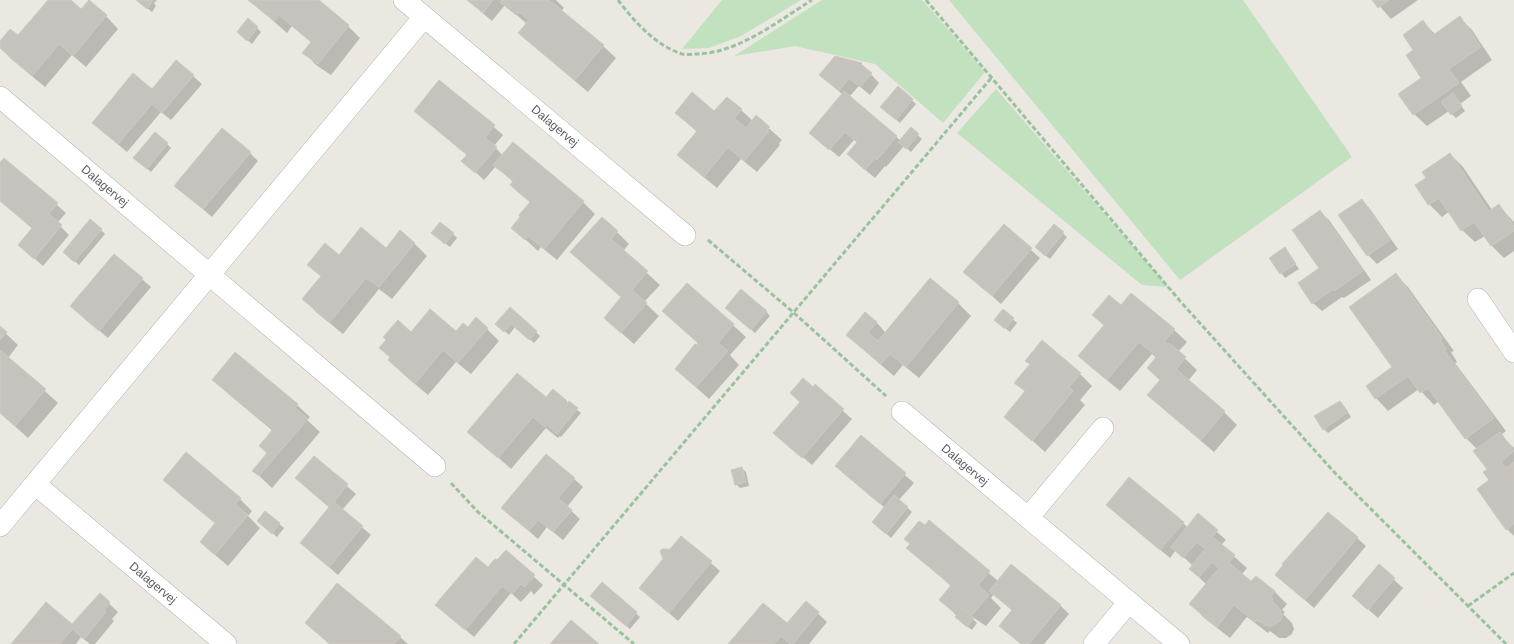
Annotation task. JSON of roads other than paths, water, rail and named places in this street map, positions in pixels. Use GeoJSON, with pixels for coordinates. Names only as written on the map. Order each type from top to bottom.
{"type":"FeatureCollection","features":[{"type":"Feature","properties":{"kind":"street","name":"Dalagervej"},"geometry":{"type":"LineString","coordinates":[[404,0],[685,236]]}},
{"type":"Feature","properties":{"kind":"street"},"geometry":{"type":"LineString","coordinates":[[0,526],[424,17]]}},
{"type":"Feature","properties":{"kind":"street","name":"Dalagervej"},"geometry":{"type":"LineString","coordinates":[[0,97],[435,466]]}},
{"type":"Feature","properties":{"kind":"street"},"geometry":{"type":"LineString","coordinates":[[1478,299],[1514,352]]}},
{"type":"Feature","properties":{"kind":"street","name":"Dalagervej"},"geometry":{"type":"LineString","coordinates":[[902,412],[1179,644]]}},
{"type":"Feature","properties":{"kind":"street"},"geometry":{"type":"LineString","coordinates":[[1028,518],[1103,428]]}},
{"type":"Feature","properties":{"kind":"street","name":"Dalagervej"},"geometry":{"type":"LineString","coordinates":[[35,484],[226,644]]}},
{"type":"Feature","properties":{"kind":"street"},"geometry":{"type":"LineString","coordinates":[[1094,644],[1129,602]]}}]}
